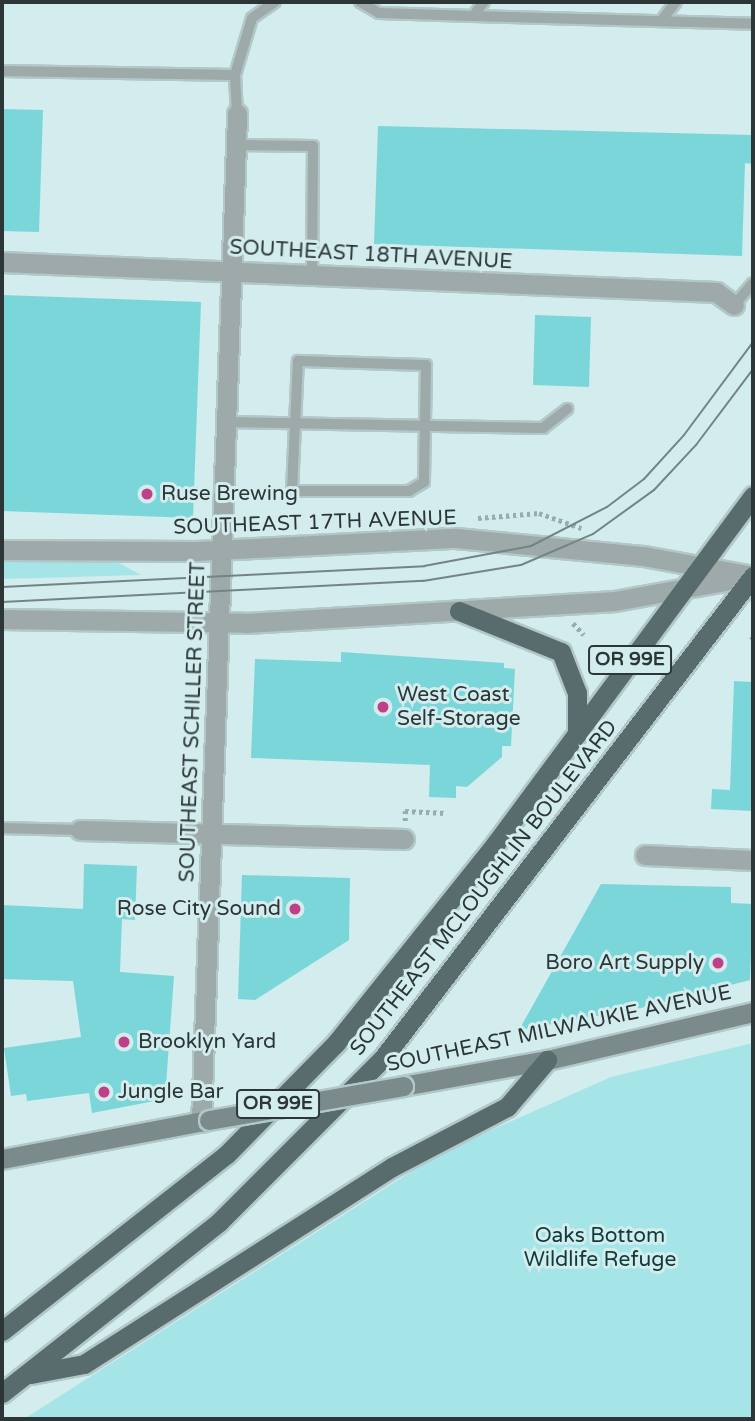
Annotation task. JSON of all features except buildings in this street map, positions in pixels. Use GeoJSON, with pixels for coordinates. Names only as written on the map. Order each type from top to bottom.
{"type":"FeatureCollection","features":[{"type":"Feature","properties":{"kind":"highway","name":"SOUTHEAST MCLOUGHLIN BOULEVARD"},"geometry":{"type":"LineString","coordinates":[[2,1332],[172,1200],[284,1098],[410,954],[753,496]]}},
{"type":"Feature","properties":{"kind":"highway","name":"SOUTHEAST MCLOUGHLIN BOULEVARD"},"geometry":{"type":"LineString","coordinates":[[2,1393],[30,1374],[219,1222],[383,1058],[753,576]]}},
{"type":"Feature","properties":{"kind":"highway"},"geometry":{"type":"LineString","coordinates":[[459,611],[548,643],[561,652],[578,693],[577,734]]}},
{"type":"Feature","properties":{"kind":"highway"},"geometry":{"type":"LineString","coordinates":[[30,1374],[84,1364],[264,1253],[392,1167],[507,1107],[547,1060]]}},
{"type":"Feature","properties":{"kind":"main road","name":"SOUTHEAST MILWAUKIE AVENUE"},"geometry":{"type":"LineString","coordinates":[[2,1159],[547,1060],[753,1012]]}},
{"type":"Feature","properties":{"kind":"street","name":"SOUTHEAST SCHILLER STREET"},"geometry":{"type":"LineString","coordinates":[[205,1121],[211,834],[237,114]]}},
{"type":"Feature","properties":{"kind":"street","name":"SOUTHEAST 18TH AVENUE"},"geometry":{"type":"LineString","coordinates":[[2,262],[716,292],[734,305]]}},
{"type":"Feature","properties":{"kind":"street","name":"SOUTHEAST 17TH AVENUE"},"geometry":{"type":"LineString","coordinates":[[2,550],[223,550],[456,538],[644,556],[753,576],[615,601],[459,611],[220,623],[2,619]]}},
{"type":"Feature","properties":{"kind":"street"},"geometry":{"type":"LineString","coordinates":[[80,831],[404,839]]}},
{"type":"Feature","properties":{"kind":"street"},"geometry":{"type":"LineString","coordinates":[[645,855],[753,860]]}},
{"type":"Feature","properties":{"kind":"lane"},"geometry":{"type":"LineString","coordinates":[[237,114],[235,75],[252,18],[275,2]]}},
{"type":"Feature","properties":{"kind":"lane"},"geometry":{"type":"LineString","coordinates":[[360,2],[379,13],[753,24]]}},
{"type":"Feature","properties":{"kind":"lane"},"geometry":{"type":"LineString","coordinates":[[473,16],[484,2]]}},
{"type":"Feature","properties":{"kind":"lane"},"geometry":{"type":"LineString","coordinates":[[661,21],[676,2]]}},
{"type":"Feature","properties":{"kind":"lane"},"geometry":{"type":"LineString","coordinates":[[2,71],[235,75]]}},
{"type":"Feature","properties":{"kind":"lane"},"geometry":{"type":"LineString","coordinates":[[236,145],[313,146],[312,274]]}},
{"type":"Feature","properties":{"kind":"lane"},"geometry":{"type":"LineString","coordinates":[[734,305],[753,283]]}},
{"type":"Feature","properties":{"kind":"lane"},"geometry":{"type":"LineString","coordinates":[[298,361],[426,365],[426,429],[424,482],[409,491],[292,492],[298,361]]}},
{"type":"Feature","properties":{"kind":"lane"},"geometry":{"type":"LineString","coordinates":[[226,422],[426,429],[543,428],[567,409]]}},
{"type":"Feature","properties":{"kind":"lane"},"geometry":{"type":"LineString","coordinates":[[2,828],[80,831]]}},
{"type":"Feature","properties":{"kind":"path"},"geometry":{"type":"LineString","coordinates":[[404,839],[405,811],[445,813]]}},
{"type":"Feature","properties":{"kind":"green space"},"geometry":{"type":"Polygon","coordinates":[[[2,558],[117,562],[141,575],[2,579],[2,558]]]}},
{"type":"Feature","properties":{"kind":"green space","name":"Oaks Bottom Wildlife Refuge"},"geometry":{"type":"Polygon","coordinates":[[[753,1043],[753,1419],[24,1419],[442,1152],[611,1077],[753,1043]]]}},
{"type":"Feature","properties":{"kind":"tram line"},"geometry":{"type":"LineString","coordinates":[[2,587],[424,566],[531,546],[607,507],[644,479],[684,435],[753,342]]}},
{"type":"Feature","properties":{"kind":"tram line"},"geometry":{"type":"LineString","coordinates":[[2,602],[423,581],[521,565],[593,534],[654,490],[696,445],[753,369]]}},
{"type":"Feature","properties":{"kind":"place","name":"Ruse Brewing"},"geometry":{"type":"Point","coordinates":[147,494]}},
{"type":"Feature","properties":{"kind":"place","name":"West Coast Self-Storage"},"geometry":{"type":"Point","coordinates":[383,707]}},
{"type":"Feature","properties":{"kind":"place","name":"Rose City Sound"},"geometry":{"type":"Point","coordinates":[295,909]}},
{"type":"Feature","properties":{"kind":"place","name":"Boro Art Supply"},"geometry":{"type":"Point","coordinates":[718,963]}},
{"type":"Feature","properties":{"kind":"place","name":"Brooklyn Yard"},"geometry":{"type":"Point","coordinates":[124,1042]}},
{"type":"Feature","properties":{"kind":"place","name":"Jungle Bar"},"geometry":{"type":"Point","coordinates":[104,1092]}}]}
